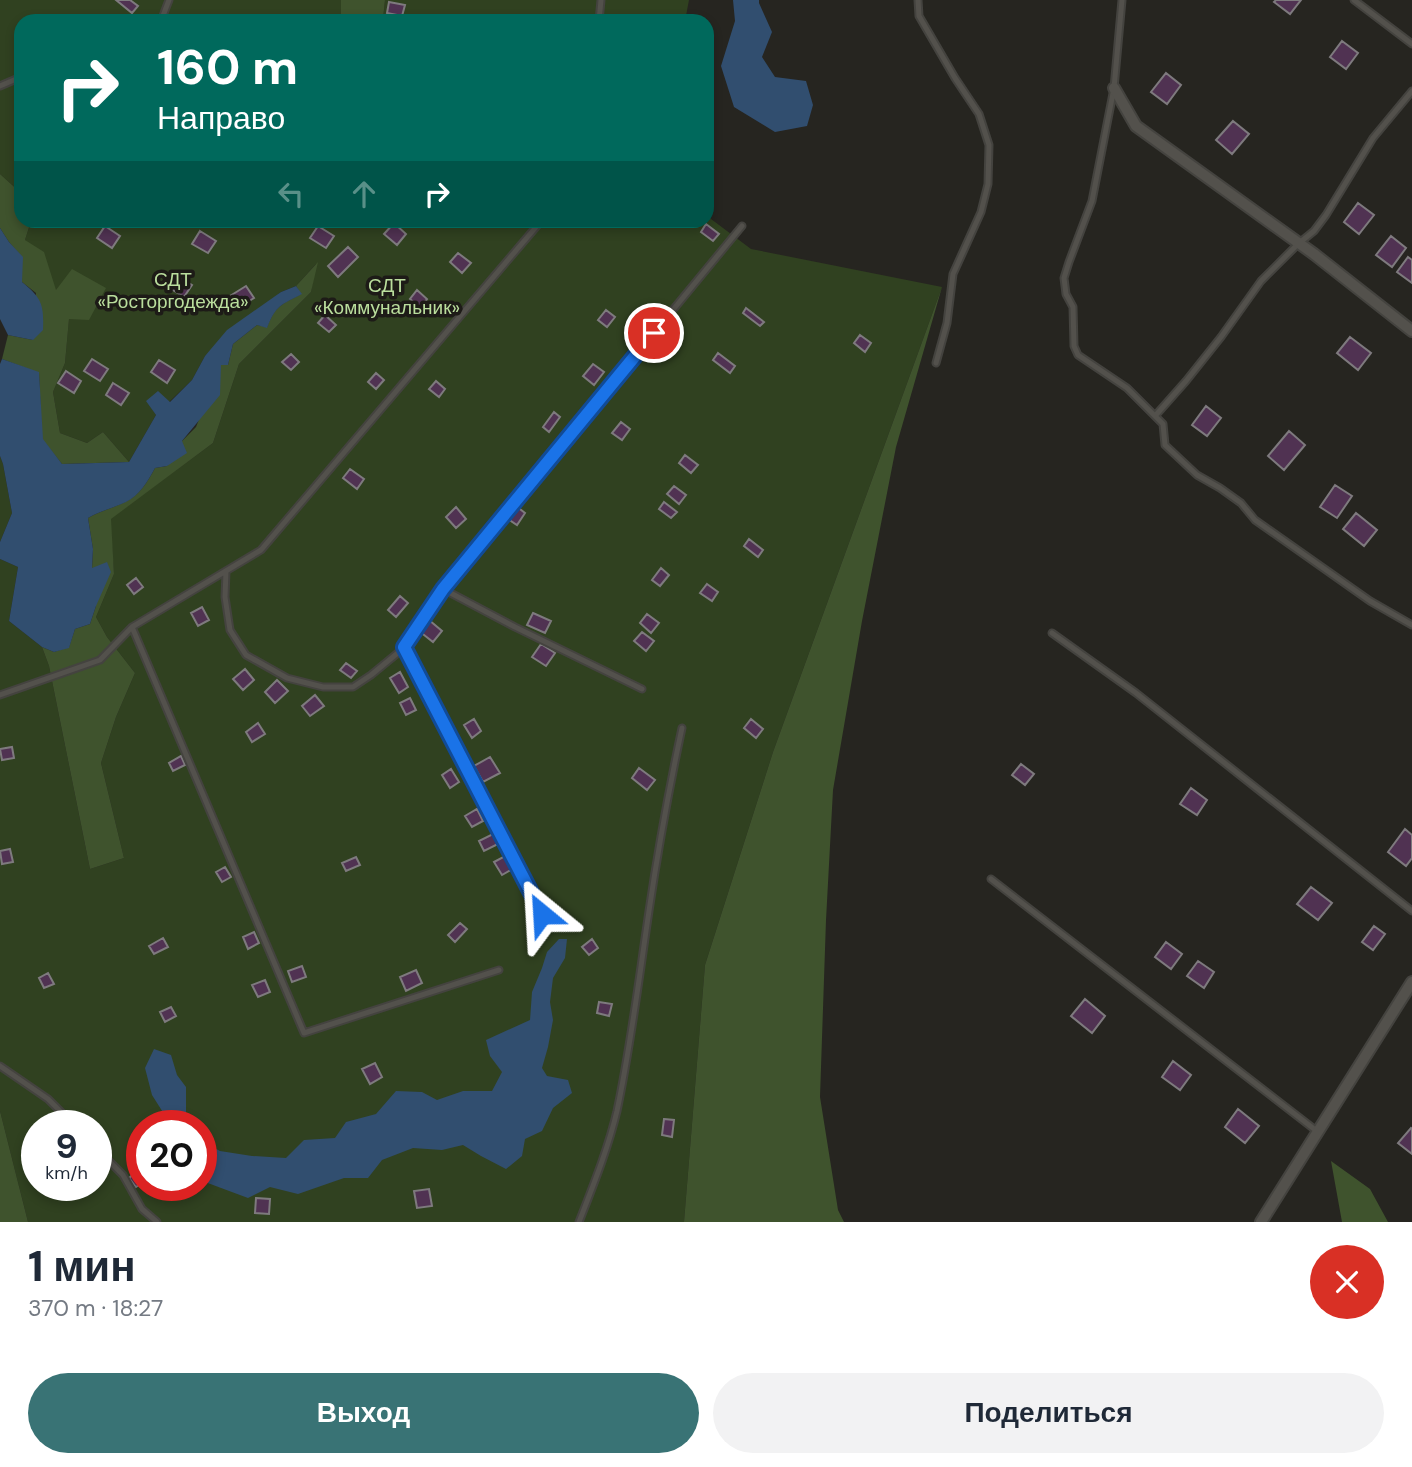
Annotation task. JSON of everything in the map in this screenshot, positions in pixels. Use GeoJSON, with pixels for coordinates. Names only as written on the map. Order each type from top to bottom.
{"type":"FeatureCollection","features":[{"type":"Feature","properties":{"kind":"street"},"geometry":{"type":"LineString","coordinates":[[1114,88],[1136,126],[1314,254],[1412,331]]}},
{"type":"Feature","properties":{"kind":"street"},"geometry":{"type":"LineString","coordinates":[[1261,1222],[1412,982]]}},
{"type":"Feature","properties":{"kind":"lane"},"geometry":{"type":"LineString","coordinates":[[918,0],[919,16],[979,114],[989,145],[988,184],[981,212],[953,274],[947,323],[936,363]]}},
{"type":"Feature","properties":{"kind":"lane"},"geometry":{"type":"LineString","coordinates":[[1122,0],[1114,88],[1093,201],[1065,278],[1066,294],[1073,307],[1074,346],[1078,355],[1127,388],[1163,424],[1165,445],[1197,475],[1241,503],[1255,520],[1370,601],[1412,625]]}},
{"type":"Feature","properties":{"kind":"lane"},"geometry":{"type":"LineString","coordinates":[[1354,0],[1412,44]]}},
{"type":"Feature","properties":{"kind":"lane"},"geometry":{"type":"LineString","coordinates":[[1155,416],[1221,337],[1261,281],[1314,232],[1373,138],[1412,90]]}},
{"type":"Feature","properties":{"kind":"lane"},"geometry":{"type":"LineString","coordinates":[[226,571],[225,597],[230,630],[246,655],[288,678],[323,687],[353,687],[371,675],[404,647],[443,589],[742,226]]}},
{"type":"Feature","properties":{"kind":"lane"},"geometry":{"type":"LineString","coordinates":[[0,695],[100,660],[132,627],[261,550],[535,228]]}},
{"type":"Feature","properties":{"kind":"lane"},"geometry":{"type":"LineString","coordinates":[[443,589],[642,689]]}},
{"type":"Feature","properties":{"kind":"lane"},"geometry":{"type":"LineString","coordinates":[[132,627],[304,1033],[499,970]]}},
{"type":"Feature","properties":{"kind":"lane"},"geometry":{"type":"LineString","coordinates":[[1052,633],[1136,693],[1412,911]]}},
{"type":"Feature","properties":{"kind":"lane"},"geometry":{"type":"LineString","coordinates":[[404,647],[542,914]]}},
{"type":"Feature","properties":{"kind":"lane"},"geometry":{"type":"LineString","coordinates":[[579,1222],[616,1114],[634,1023],[649,911],[682,728]]}},
{"type":"Feature","properties":{"kind":"lane"},"geometry":{"type":"LineString","coordinates":[[991,879],[1318,1132]]}},
{"type":"Feature","properties":{"kind":"lane"},"geometry":{"type":"LineString","coordinates":[[0,1066],[48,1099],[59,1110]]}},
{"type":"Feature","properties":{"kind":"lane"},"geometry":{"type":"LineString","coordinates":[[112,1164],[123,1175],[142,1209],[157,1222]]}},
{"type":"Feature","properties":{"kind":"green space"},"geometry":{"type":"Polygon","coordinates":[[[0,0],[341,0],[341,14],[14,14],[14,187],[0,174],[0,0]]]}},
{"type":"Feature","properties":{"kind":"green space"},"geometry":{"type":"Polygon","coordinates":[[[341,0],[385,0],[384,14],[341,14],[341,0]]]}},
{"type":"Feature","properties":{"kind":"green space"},"geometry":{"type":"Polygon","coordinates":[[[385,0],[689,0],[686,14],[384,14],[385,0]]]}},
{"type":"Feature","properties":{"kind":"green space"},"geometry":{"type":"Polygon","coordinates":[[[0,174],[14,187],[14,228],[29,228],[25,240],[44,252],[56,290],[72,269],[106,288],[89,320],[69,319],[65,363],[53,392],[60,433],[87,443],[103,432],[129,462],[62,464],[42,439],[39,373],[2,359],[8,335],[33,340],[36,293],[22,282],[22,257],[0,228],[0,174]]]}},
{"type":"Feature","properties":{"kind":"green space"},"geometry":{"type":"Polygon","coordinates":[[[714,221],[751,249],[942,287],[773,752],[705,965],[684,1222],[28,1222],[23,1201],[112,1201],[112,1110],[21,1110],[21,1194],[0,1111],[0,559],[18,567],[9,621],[42,647],[49,666],[90,869],[124,858],[101,763],[116,717],[135,673],[107,637],[96,617],[114,574],[110,519],[213,443],[239,364],[311,292],[316,264],[296,286],[281,292],[205,356],[192,380],[169,402],[147,401],[156,415],[129,462],[103,432],[87,443],[60,433],[53,392],[65,363],[69,318],[25,240],[29,228],[714,228],[714,221]]]}},
{"type":"Feature","properties":{"kind":"green space"},"geometry":{"type":"Polygon","coordinates":[[[318,262],[311,292],[239,364],[213,443],[111,519],[114,574],[96,617],[107,637],[135,673],[116,717],[101,763],[124,858],[90,869],[49,666],[42,647],[54,652],[69,647],[75,629],[90,624],[96,606],[93,549],[88,518],[135,496],[155,468],[167,466],[182,441],[196,427],[221,364],[228,365],[233,344],[257,325],[267,327],[280,306],[301,294],[296,286],[318,262]]]}},
{"type":"Feature","properties":{"kind":"green space"},"geometry":{"type":"Polygon","coordinates":[[[942,287],[896,447],[833,790],[820,1097],[838,1210],[844,1222],[684,1222],[705,965],[773,752],[942,287]]]}},
{"type":"Feature","properties":{"kind":"green space"},"geometry":{"type":"Polygon","coordinates":[[[0,456],[12,513],[0,542],[0,456]]]}},
{"type":"Feature","properties":{"kind":"green space"},"geometry":{"type":"Polygon","coordinates":[[[0,1111],[28,1222],[0,1222],[0,1111]]]}},
{"type":"Feature","properties":{"kind":"green space"},"geometry":{"type":"Polygon","coordinates":[[[1331,1161],[1370,1189],[1388,1222],[1342,1222],[1331,1161]]]}},
{"type":"Feature","properties":{"kind":"water"},"geometry":{"type":"Polygon","coordinates":[[[733,0],[759,0],[772,32],[762,57],[775,77],[806,81],[813,105],[807,126],[775,132],[734,107],[721,66],[735,21],[733,0]]]}},
{"type":"Feature","properties":{"kind":"water"},"geometry":{"type":"Polygon","coordinates":[[[0,228],[23,257],[22,282],[38,298],[42,308],[43,330],[33,340],[8,335],[0,319],[0,228]]]}},
{"type":"Feature","properties":{"kind":"water"},"geometry":{"type":"Polygon","coordinates":[[[296,286],[302,294],[280,306],[267,328],[257,325],[233,344],[228,365],[221,365],[220,395],[182,441],[187,453],[167,466],[155,468],[143,488],[131,499],[88,518],[93,549],[92,568],[107,562],[111,572],[90,624],[75,629],[69,648],[54,652],[42,647],[9,621],[18,567],[0,559],[0,542],[12,513],[0,456],[2,359],[39,372],[43,439],[62,464],[129,462],[156,415],[146,401],[158,391],[170,402],[192,380],[205,356],[227,330],[281,292],[296,286]]]}},
{"type":"Feature","properties":{"kind":"water"},"geometry":{"type":"Polygon","coordinates":[[[559,939],[567,939],[565,958],[553,978],[550,1002],[553,1020],[542,1068],[547,1076],[568,1080],[572,1093],[553,1108],[542,1131],[525,1139],[522,1156],[506,1169],[463,1145],[442,1150],[413,1148],[382,1160],[368,1178],[344,1178],[298,1194],[270,1187],[248,1198],[217,1186],[217,1149],[252,1156],[286,1158],[304,1140],[335,1138],[346,1122],[376,1114],[396,1091],[422,1092],[437,1100],[463,1091],[492,1091],[502,1072],[490,1056],[486,1040],[530,1020],[532,992],[547,952],[559,939]]]}},
{"type":"Feature","properties":{"kind":"water"},"geometry":{"type":"Polygon","coordinates":[[[154,1049],[171,1055],[177,1075],[186,1087],[186,1110],[162,1110],[152,1095],[145,1068],[154,1049]]]}},
{"type":"Feature","properties":{"kind":"building"},"geometry":{"type":"Polygon","coordinates":[[[116,0],[130,0],[138,6],[132,13],[116,0]]]}},
{"type":"Feature","properties":{"kind":"building"},"geometry":{"type":"Polygon","coordinates":[[[1301,0],[1290,14],[1274,2],[1301,0]]]}},
{"type":"Feature","properties":{"kind":"building"},"geometry":{"type":"Polygon","coordinates":[[[389,2],[405,5],[403,14],[387,13],[389,2]]]}},
{"type":"Feature","properties":{"kind":"building"},"geometry":{"type":"Polygon","coordinates":[[[1342,41],[1358,53],[1346,69],[1330,57],[1342,41]]]}},
{"type":"Feature","properties":{"kind":"building"},"geometry":{"type":"Polygon","coordinates":[[[1166,73],[1181,85],[1167,104],[1151,92],[1166,73]]]}},
{"type":"Feature","properties":{"kind":"building"},"geometry":{"type":"Polygon","coordinates":[[[1233,121],[1249,134],[1232,154],[1216,140],[1233,121]]]}},
{"type":"Feature","properties":{"kind":"building"},"geometry":{"type":"Polygon","coordinates":[[[1358,203],[1374,215],[1359,234],[1344,222],[1358,203]]]}},
{"type":"Feature","properties":{"kind":"building"},"geometry":{"type":"Polygon","coordinates":[[[104,228],[120,236],[112,248],[97,238],[104,228]]]}},
{"type":"Feature","properties":{"kind":"building"},"geometry":{"type":"Polygon","coordinates":[[[317,228],[334,236],[326,248],[310,238],[317,228]]]}},
{"type":"Feature","properties":{"kind":"building"},"geometry":{"type":"Polygon","coordinates":[[[389,228],[399,228],[406,234],[397,245],[384,234],[389,228]]]}},
{"type":"Feature","properties":{"kind":"building"},"geometry":{"type":"Polygon","coordinates":[[[704,228],[711,228],[719,234],[713,241],[701,232],[704,228]]]}},
{"type":"Feature","properties":{"kind":"building"},"geometry":{"type":"Polygon","coordinates":[[[200,231],[216,241],[208,253],[192,244],[200,231]]]}},
{"type":"Feature","properties":{"kind":"building"},"geometry":{"type":"Polygon","coordinates":[[[1391,236],[1406,248],[1392,267],[1376,255],[1391,236]]]}},
{"type":"Feature","properties":{"kind":"building"},"geometry":{"type":"Polygon","coordinates":[[[348,247],[358,257],[338,277],[328,266],[348,247]]]}},
{"type":"Feature","properties":{"kind":"building"},"geometry":{"type":"Polygon","coordinates":[[[458,253],[471,263],[462,273],[450,262],[458,253]]]}},
{"type":"Feature","properties":{"kind":"building"},"geometry":{"type":"Polygon","coordinates":[[[1408,257],[1412,260],[1412,283],[1397,272],[1408,257]]]}},
{"type":"Feature","properties":{"kind":"building"},"geometry":{"type":"Polygon","coordinates":[[[176,275],[192,285],[184,297],[168,287],[176,275]]]}},
{"type":"Feature","properties":{"kind":"building"},"geometry":{"type":"Polygon","coordinates":[[[246,286],[254,298],[238,308],[230,296],[246,286]]]}},
{"type":"Feature","properties":{"kind":"building"},"geometry":{"type":"Polygon","coordinates":[[[417,290],[427,299],[420,308],[410,299],[417,290]]]}},
{"type":"Feature","properties":{"kind":"building"},"geometry":{"type":"Polygon","coordinates":[[[746,308],[764,322],[760,326],[743,313],[746,308]]]}},
{"type":"Feature","properties":{"kind":"building"},"geometry":{"type":"Polygon","coordinates":[[[606,310],[615,317],[607,327],[598,320],[606,310]]]}},
{"type":"Feature","properties":{"kind":"building"},"geometry":{"type":"Polygon","coordinates":[[[325,315],[336,325],[329,332],[318,323],[325,315]]]}},
{"type":"Feature","properties":{"kind":"building"},"geometry":{"type":"Polygon","coordinates":[[[860,335],[871,343],[865,352],[854,343],[860,335]]]}},
{"type":"Feature","properties":{"kind":"building"},"geometry":{"type":"Polygon","coordinates":[[[1350,337],[1371,353],[1358,370],[1337,353],[1350,337]]]}},
{"type":"Feature","properties":{"kind":"building"},"geometry":{"type":"Polygon","coordinates":[[[718,353],[735,366],[730,373],[713,360],[718,353]]]}},
{"type":"Feature","properties":{"kind":"building"},"geometry":{"type":"Polygon","coordinates":[[[291,354],[299,362],[291,370],[282,362],[291,354]]]}},
{"type":"Feature","properties":{"kind":"building"},"geometry":{"type":"Polygon","coordinates":[[[92,359],[108,369],[100,381],[84,371],[92,359]]]}},
{"type":"Feature","properties":{"kind":"building"},"geometry":{"type":"Polygon","coordinates":[[[159,360],[175,370],[167,383],[151,372],[159,360]]]}},
{"type":"Feature","properties":{"kind":"building"},"geometry":{"type":"Polygon","coordinates":[[[593,364],[604,372],[594,385],[583,376],[593,364]]]}},
{"type":"Feature","properties":{"kind":"building"},"geometry":{"type":"Polygon","coordinates":[[[66,371],[81,381],[74,393],[58,383],[66,371]]]}},
{"type":"Feature","properties":{"kind":"building"},"geometry":{"type":"Polygon","coordinates":[[[376,373],[384,380],[376,389],[368,382],[376,373]]]}},
{"type":"Feature","properties":{"kind":"building"},"geometry":{"type":"Polygon","coordinates":[[[436,381],[445,389],[439,397],[429,389],[436,381]]]}},
{"type":"Feature","properties":{"kind":"building"},"geometry":{"type":"Polygon","coordinates":[[[113,383],[129,393],[121,405],[106,395],[113,383]]]}},
{"type":"Feature","properties":{"kind":"building"},"geometry":{"type":"Polygon","coordinates":[[[1206,406],[1221,418],[1207,436],[1192,425],[1206,406]]]}},
{"type":"Feature","properties":{"kind":"building"},"geometry":{"type":"Polygon","coordinates":[[[554,412],[560,417],[549,432],[543,427],[554,412]]]}},
{"type":"Feature","properties":{"kind":"building"},"geometry":{"type":"Polygon","coordinates":[[[621,422],[630,429],[622,440],[612,433],[621,422]]]}},
{"type":"Feature","properties":{"kind":"building"},"geometry":{"type":"Polygon","coordinates":[[[1289,431],[1305,445],[1284,470],[1268,456],[1289,431]]]}},
{"type":"Feature","properties":{"kind":"building"},"geometry":{"type":"Polygon","coordinates":[[[685,455],[698,465],[691,473],[679,463],[685,455]]]}},
{"type":"Feature","properties":{"kind":"building"},"geometry":{"type":"Polygon","coordinates":[[[350,469],[364,479],[357,489],[343,478],[350,469]]]}},
{"type":"Feature","properties":{"kind":"building"},"geometry":{"type":"Polygon","coordinates":[[[1335,485],[1352,496],[1337,518],[1320,507],[1335,485]]]}},
{"type":"Feature","properties":{"kind":"building"},"geometry":{"type":"Polygon","coordinates":[[[674,486],[686,495],[679,504],[667,494],[674,486]]]}},
{"type":"Feature","properties":{"kind":"building"},"geometry":{"type":"Polygon","coordinates":[[[664,502],[677,512],[671,518],[659,509],[664,502]]]}},
{"type":"Feature","properties":{"kind":"building"},"geometry":{"type":"Polygon","coordinates":[[[516,506],[525,513],[517,525],[508,519],[516,506]]]}},
{"type":"Feature","properties":{"kind":"building"},"geometry":{"type":"Polygon","coordinates":[[[456,507],[466,519],[456,528],[446,517],[456,507]]]}},
{"type":"Feature","properties":{"kind":"building"},"geometry":{"type":"Polygon","coordinates":[[[1356,513],[1377,530],[1364,546],[1343,529],[1356,513]]]}},
{"type":"Feature","properties":{"kind":"building"},"geometry":{"type":"Polygon","coordinates":[[[749,539],[763,550],[758,557],[744,546],[749,539]]]}},
{"type":"Feature","properties":{"kind":"building"},"geometry":{"type":"Polygon","coordinates":[[[661,568],[669,575],[660,586],[652,580],[661,568]]]}},
{"type":"Feature","properties":{"kind":"building"},"geometry":{"type":"Polygon","coordinates":[[[136,578],[143,587],[134,594],[127,585],[136,578]]]}},
{"type":"Feature","properties":{"kind":"building"},"geometry":{"type":"Polygon","coordinates":[[[707,584],[718,592],[712,601],[700,593],[707,584]]]}},
{"type":"Feature","properties":{"kind":"building"},"geometry":{"type":"Polygon","coordinates":[[[400,596],[408,603],[396,617],[388,610],[400,596]]]}},
{"type":"Feature","properties":{"kind":"building"},"geometry":{"type":"Polygon","coordinates":[[[202,607],[209,620],[198,626],[191,613],[202,607]]]}},
{"type":"Feature","properties":{"kind":"building"},"geometry":{"type":"Polygon","coordinates":[[[533,613],[551,621],[545,633],[527,625],[533,613]]]}},
{"type":"Feature","properties":{"kind":"building"},"geometry":{"type":"Polygon","coordinates":[[[647,614],[659,623],[651,633],[640,623],[647,614]]]}},
{"type":"Feature","properties":{"kind":"building"},"geometry":{"type":"Polygon","coordinates":[[[429,620],[442,631],[433,642],[419,631],[429,620]]]}},
{"type":"Feature","properties":{"kind":"building"},"geometry":{"type":"Polygon","coordinates":[[[642,632],[654,641],[646,651],[634,641],[642,632]]]}},
{"type":"Feature","properties":{"kind":"building"},"geometry":{"type":"Polygon","coordinates":[[[541,644],[555,653],[546,666],[532,657],[541,644]]]}},
{"type":"Feature","properties":{"kind":"building"},"geometry":{"type":"Polygon","coordinates":[[[346,663],[357,671],[351,678],[340,670],[346,663]]]}},
{"type":"Feature","properties":{"kind":"building"},"geometry":{"type":"Polygon","coordinates":[[[245,669],[254,680],[243,690],[233,679],[245,669]]]}},
{"type":"Feature","properties":{"kind":"building"},"geometry":{"type":"Polygon","coordinates":[[[400,672],[408,687],[399,693],[390,678],[400,672]]]}},
{"type":"Feature","properties":{"kind":"building"},"geometry":{"type":"Polygon","coordinates":[[[277,680],[288,691],[275,703],[265,692],[277,680]]]}},
{"type":"Feature","properties":{"kind":"building"},"geometry":{"type":"Polygon","coordinates":[[[315,695],[324,706],[310,716],[302,706],[315,695]]]}},
{"type":"Feature","properties":{"kind":"building"},"geometry":{"type":"Polygon","coordinates":[[[410,698],[416,710],[406,715],[400,703],[410,698]]]}},
{"type":"Feature","properties":{"kind":"building"},"geometry":{"type":"Polygon","coordinates":[[[474,719],[481,731],[472,738],[464,725],[474,719]]]}},
{"type":"Feature","properties":{"kind":"building"},"geometry":{"type":"Polygon","coordinates":[[[751,719],[763,729],[756,738],[744,728],[751,719]]]}},
{"type":"Feature","properties":{"kind":"building"},"geometry":{"type":"Polygon","coordinates":[[[258,723],[265,734],[252,742],[246,732],[258,723]]]}},
{"type":"Feature","properties":{"kind":"building"},"geometry":{"type":"Polygon","coordinates":[[[12,747],[14,758],[2,760],[0,749],[12,747]]]}},
{"type":"Feature","properties":{"kind":"building"},"geometry":{"type":"Polygon","coordinates":[[[181,756],[185,765],[173,771],[169,763],[181,756]]]}},
{"type":"Feature","properties":{"kind":"building"},"geometry":{"type":"Polygon","coordinates":[[[490,757],[500,773],[483,782],[474,766],[490,757]]]}},
{"type":"Feature","properties":{"kind":"building"},"geometry":{"type":"Polygon","coordinates":[[[1021,764],[1034,774],[1025,785],[1012,775],[1021,764]]]}},
{"type":"Feature","properties":{"kind":"building"},"geometry":{"type":"Polygon","coordinates":[[[639,768],[655,780],[647,790],[632,778],[639,768]]]}},
{"type":"Feature","properties":{"kind":"building"},"geometry":{"type":"Polygon","coordinates":[[[451,769],[459,782],[450,788],[442,775],[451,769]]]}},
{"type":"Feature","properties":{"kind":"building"},"geometry":{"type":"Polygon","coordinates":[[[1191,788],[1207,800],[1197,815],[1180,804],[1191,788]]]}},
{"type":"Feature","properties":{"kind":"building"},"geometry":{"type":"Polygon","coordinates":[[[477,809],[483,821],[472,827],[465,816],[477,809]]]}},
{"type":"Feature","properties":{"kind":"building"},"geometry":{"type":"Polygon","coordinates":[[[1405,829],[1412,835],[1412,858],[1406,866],[1388,852],[1405,829]]]}},
{"type":"Feature","properties":{"kind":"building"},"geometry":{"type":"Polygon","coordinates":[[[493,834],[498,844],[484,851],[479,841],[493,834]]]}},
{"type":"Feature","properties":{"kind":"building"},"geometry":{"type":"Polygon","coordinates":[[[10,849],[13,862],[2,864],[0,851],[10,849]]]}},
{"type":"Feature","properties":{"kind":"building"},"geometry":{"type":"Polygon","coordinates":[[[507,855],[514,868],[502,875],[494,862],[507,855]]]}},
{"type":"Feature","properties":{"kind":"building"},"geometry":{"type":"Polygon","coordinates":[[[356,857],[360,865],[346,871],[342,863],[356,857]]]}},
{"type":"Feature","properties":{"kind":"building"},"geometry":{"type":"Polygon","coordinates":[[[225,867],[231,877],[222,882],[216,872],[225,867]]]}},
{"type":"Feature","properties":{"kind":"building"},"geometry":{"type":"Polygon","coordinates":[[[1311,887],[1332,903],[1318,920],[1297,904],[1311,887]]]}},
{"type":"Feature","properties":{"kind":"building"},"geometry":{"type":"Polygon","coordinates":[[[460,923],[467,929],[455,942],[448,935],[460,923]]]}},
{"type":"Feature","properties":{"kind":"building"},"geometry":{"type":"Polygon","coordinates":[[[1374,926],[1385,934],[1373,950],[1362,942],[1374,926]]]}},
{"type":"Feature","properties":{"kind":"building"},"geometry":{"type":"Polygon","coordinates":[[[254,932],[259,943],[248,949],[243,937],[254,932]]]}},
{"type":"Feature","properties":{"kind":"building"},"geometry":{"type":"Polygon","coordinates":[[[163,938],[168,947],[154,954],[149,946],[163,938]]]}},
{"type":"Feature","properties":{"kind":"building"},"geometry":{"type":"Polygon","coordinates":[[[592,939],[598,948],[589,955],[582,947],[592,939]]]}},
{"type":"Feature","properties":{"kind":"building"},"geometry":{"type":"Polygon","coordinates":[[[1166,942],[1182,954],[1171,969],[1155,957],[1166,942]]]}},
{"type":"Feature","properties":{"kind":"building"},"geometry":{"type":"Polygon","coordinates":[[[1198,961],[1214,972],[1204,988],[1187,976],[1198,961]]]}},
{"type":"Feature","properties":{"kind":"building"},"geometry":{"type":"Polygon","coordinates":[[[302,966],[306,977],[292,982],[288,971],[302,966]]]}},
{"type":"Feature","properties":{"kind":"building"},"geometry":{"type":"Polygon","coordinates":[[[416,970],[422,983],[406,991],[400,977],[416,970]]]}},
{"type":"Feature","properties":{"kind":"building"},"geometry":{"type":"Polygon","coordinates":[[[48,973],[54,984],[44,988],[39,978],[48,973]]]}},
{"type":"Feature","properties":{"kind":"building"},"geometry":{"type":"Polygon","coordinates":[[[265,980],[270,992],[258,997],[252,985],[265,980]]]}},
{"type":"Feature","properties":{"kind":"building"},"geometry":{"type":"Polygon","coordinates":[[[1085,999],[1105,1016],[1092,1033],[1071,1016],[1085,999]]]}},
{"type":"Feature","properties":{"kind":"building"},"geometry":{"type":"Polygon","coordinates":[[[599,1002],[612,1004],[609,1016],[597,1013],[599,1002]]]}},
{"type":"Feature","properties":{"kind":"building"},"geometry":{"type":"Polygon","coordinates":[[[171,1007],[176,1016],[165,1022],[160,1012],[171,1007]]]}},
{"type":"Feature","properties":{"kind":"building"},"geometry":{"type":"Polygon","coordinates":[[[1173,1061],[1191,1075],[1180,1090],[1162,1077],[1173,1061]]]}},
{"type":"Feature","properties":{"kind":"building"},"geometry":{"type":"Polygon","coordinates":[[[375,1063],[382,1077],[370,1084],[362,1069],[375,1063]]]}},
{"type":"Feature","properties":{"kind":"building"},"geometry":{"type":"Polygon","coordinates":[[[1238,1109],[1259,1126],[1245,1143],[1225,1127],[1238,1109]]]}},
{"type":"Feature","properties":{"kind":"building"},"geometry":{"type":"Polygon","coordinates":[[[664,1119],[674,1120],[672,1137],[662,1135],[664,1119]]]}},
{"type":"Feature","properties":{"kind":"building"},"geometry":{"type":"Polygon","coordinates":[[[1412,1129],[1412,1154],[1398,1143],[1412,1129]]]}},
{"type":"Feature","properties":{"kind":"building"},"geometry":{"type":"Polygon","coordinates":[[[429,1189],[432,1206],[417,1208],[414,1191],[429,1189]]]}},
{"type":"Feature","properties":{"kind":"building"},"geometry":{"type":"Polygon","coordinates":[[[256,1198],[270,1199],[269,1214],[255,1213],[256,1198]]]}},
{"type":"Feature","properties":{"kind":"route"},"geometry":{"type":"LineString","coordinates":[[542,914],[404,647],[443,589],[654,333]]}},
{"type":"Feature","properties":{"kind":"park label","name":"СДТ «Росторгодежда»"},"geometry":{"type":"Point","coordinates":[173,290]}},
{"type":"Feature","properties":{"kind":"park label","name":"СДТ «Коммунальник»"},"geometry":{"type":"Point","coordinates":[387,296]}}]}
